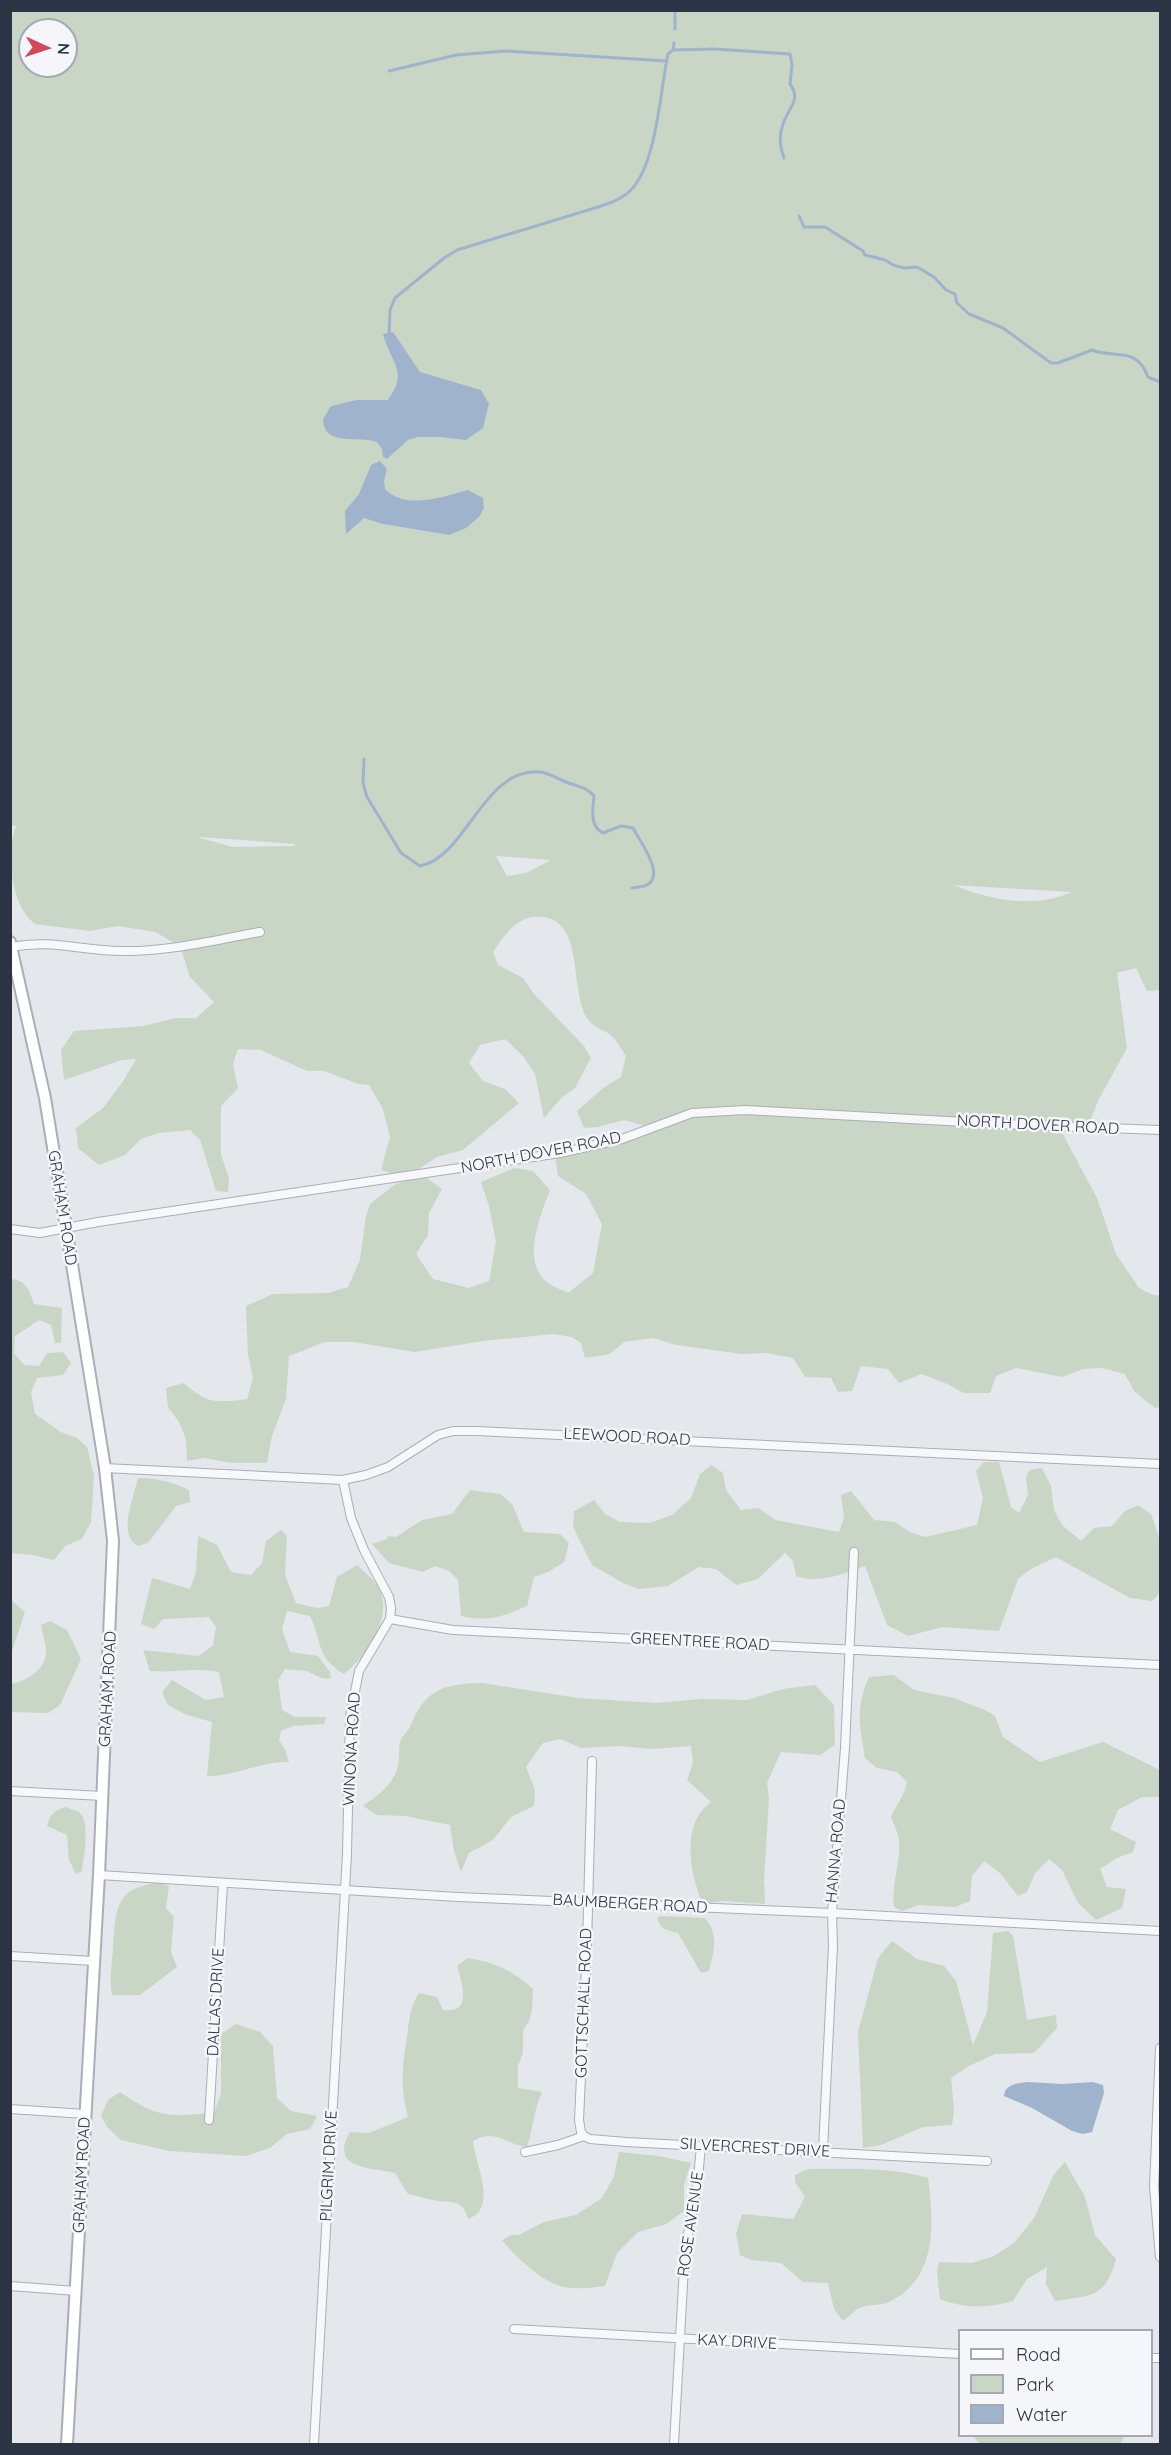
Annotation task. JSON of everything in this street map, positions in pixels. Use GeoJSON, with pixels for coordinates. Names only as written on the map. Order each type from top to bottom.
{"type":"FeatureCollection","features":[{"type":"Feature","properties":{"kind":"main road","name":"GRAHAM ROAD"},"geometry":{"type":"LineString","coordinates":[[11,945],[45,1098],[105,1468],[111,1511],[114,1564],[67,2445]]}},
{"type":"Feature","properties":{"kind":"street"},"geometry":{"type":"LineString","coordinates":[[11,945],[50,943],[100,951],[138,951],[260,932]]}},
{"type":"Feature","properties":{"kind":"street","name":"NORTH DOVER ROAD"},"geometry":{"type":"LineString","coordinates":[[10,1228],[40,1233],[98,1222],[560,1153],[606,1143],[684,1115],[707,1111],[745,1110],[1002,1125],[1161,1130]]}},
{"type":"Feature","properties":{"kind":"street","name":"LEEWOOD ROAD"},"geometry":{"type":"LineString","coordinates":[[105,1468],[343,1480],[388,1467],[438,1435],[453,1431],[1161,1464]]}},
{"type":"Feature","properties":{"kind":"street"},"geometry":{"type":"LineString","coordinates":[[343,1480],[351,1518],[364,1550],[389,1597],[390,1619]]}},
{"type":"Feature","properties":{"kind":"street","name":"HANNA ROAD"},"geometry":{"type":"LineString","coordinates":[[823,2151],[833,1946],[832,1913],[845,1748],[854,1552]]}},
{"type":"Feature","properties":{"kind":"street","name":"GREENTREE ROAD"},"geometry":{"type":"LineString","coordinates":[[390,1619],[453,1630],[1161,1665]]}},
{"type":"Feature","properties":{"kind":"street","name":"WINONA ROAD"},"geometry":{"type":"LineString","coordinates":[[345,1888],[352,1701],[362,1664],[390,1619]]}},
{"type":"Feature","properties":{"kind":"street","name":"GOTTSCHALL ROAD"},"geometry":{"type":"LineString","coordinates":[[584,2136],[579,2120],[592,1761]]}},
{"type":"Feature","properties":{"kind":"street"},"geometry":{"type":"LineString","coordinates":[[10,1791],[102,1796]]}},
{"type":"Feature","properties":{"kind":"street","name":"BAUMBERGER ROAD"},"geometry":{"type":"LineString","coordinates":[[99,1875],[223,1884],[345,1888],[426,1895],[832,1913],[869,1917],[1161,1931]]}},
{"type":"Feature","properties":{"kind":"street","name":"DALLAS DRIVE"},"geometry":{"type":"LineString","coordinates":[[209,2120],[223,1884]]}},
{"type":"Feature","properties":{"kind":"street","name":"PILGRIM DRIVE"},"geometry":{"type":"LineString","coordinates":[[314,2445],[345,1888]]}},
{"type":"Feature","properties":{"kind":"street"},"geometry":{"type":"LineString","coordinates":[[10,1956],[93,1961]]}},
{"type":"Feature","properties":{"kind":"street"},"geometry":{"type":"LineString","coordinates":[[1160,2048],[1154,2187],[1161,2257]]}},
{"type":"Feature","properties":{"kind":"street"},"geometry":{"type":"LineString","coordinates":[[10,2109],[86,2114]]}},
{"type":"Feature","properties":{"kind":"street","name":"SILVERCREST DRIVE"},"geometry":{"type":"LineString","coordinates":[[525,2152],[558,2145],[584,2136],[590,2139],[701,2146],[987,2161]]}},
{"type":"Feature","properties":{"kind":"street","name":"ROSE AVENUE"},"geometry":{"type":"LineString","coordinates":[[674,2445],[685,2249],[697,2189],[701,2146]]}},
{"type":"Feature","properties":{"kind":"street"},"geometry":{"type":"LineString","coordinates":[[10,2286],[76,2291]]}},
{"type":"Feature","properties":{"kind":"street","name":"KAY DRIVE"},"geometry":{"type":"LineString","coordinates":[[514,2329],[958,2354]]}},
{"type":"Feature","properties":{"kind":"green space"},"geometry":{"type":"Polygon","coordinates":[[[10,11],[1160,11],[1160,990],[1147,991],[1136,968],[1117,973],[1127,1048],[1098,1101],[1089,1124],[1059,1127],[1097,1198],[1116,1254],[1139,1288],[1160,1296],[1160,1407],[1155,1408],[1134,1391],[1125,1374],[1102,1368],[1083,1369],[1062,1377],[1016,1368],[996,1376],[990,1393],[964,1393],[922,1374],[899,1383],[888,1369],[861,1366],[852,1391],[838,1392],[831,1378],[805,1377],[793,1358],[766,1353],[742,1354],[676,1345],[653,1338],[624,1342],[610,1354],[585,1358],[581,1343],[572,1337],[554,1334],[483,1341],[415,1352],[354,1342],[325,1342],[289,1356],[286,1399],[272,1436],[267,1463],[232,1463],[204,1458],[187,1461],[186,1439],[179,1422],[168,1407],[166,1388],[184,1383],[199,1395],[212,1400],[247,1399],[253,1378],[248,1355],[246,1306],[273,1294],[328,1293],[348,1287],[360,1260],[366,1216],[370,1204],[394,1185],[422,1175],[442,1189],[429,1213],[428,1235],[416,1254],[433,1279],[469,1288],[489,1281],[496,1242],[489,1206],[481,1182],[514,1168],[533,1171],[550,1190],[537,1227],[534,1253],[536,1266],[541,1276],[551,1285],[568,1293],[593,1273],[602,1224],[586,1194],[558,1176],[555,1154],[652,1128],[624,1120],[584,1128],[577,1111],[603,1088],[621,1077],[626,1056],[613,1037],[593,1025],[587,1018],[578,991],[574,958],[565,930],[556,921],[533,917],[519,922],[502,939],[493,952],[498,965],[523,978],[534,994],[584,1046],[591,1058],[575,1088],[562,1097],[544,1118],[535,1074],[523,1056],[505,1039],[480,1045],[469,1063],[483,1081],[505,1089],[519,1103],[463,1150],[437,1157],[406,1177],[381,1170],[390,1137],[383,1109],[369,1085],[358,1084],[324,1071],[307,1071],[261,1050],[238,1049],[233,1064],[238,1088],[221,1106],[221,1155],[229,1178],[228,1192],[216,1191],[200,1140],[190,1130],[158,1133],[141,1139],[125,1155],[99,1165],[78,1148],[76,1128],[103,1108],[136,1059],[122,1060],[64,1080],[61,1050],[74,1031],[144,1026],[175,1018],[196,1018],[214,1002],[190,977],[180,946],[155,932],[118,926],[90,931],[35,924],[20,904],[15,892],[11,850],[16,826],[10,825],[10,11]],[[201,837],[233,847],[294,846],[295,844],[201,837]],[[496,856],[507,876],[526,873],[551,860],[496,856]],[[953,885],[982,895],[1027,901],[1043,900],[1072,892],[953,885]]]}},
{"type":"Feature","properties":{"kind":"green space"},"geometry":{"type":"Polygon","coordinates":[[[10,1279],[24,1284],[34,1304],[62,1308],[61,1343],[55,1343],[51,1325],[39,1320],[15,1336],[14,1353],[24,1365],[39,1366],[47,1353],[63,1352],[71,1363],[63,1375],[37,1378],[31,1392],[35,1414],[61,1432],[77,1438],[87,1447],[94,1476],[91,1522],[82,1539],[65,1546],[54,1560],[11,1553],[10,1279]]]}},
{"type":"Feature","properties":{"kind":"green space"},"geometry":{"type":"Polygon","coordinates":[[[984,1462],[999,1462],[1011,1507],[1019,1513],[1028,1495],[1026,1479],[1029,1470],[1042,1468],[1051,1486],[1054,1510],[1062,1525],[1081,1541],[1094,1528],[1112,1526],[1125,1511],[1138,1505],[1151,1514],[1160,1540],[1160,1593],[1152,1601],[1130,1598],[1056,1557],[1031,1569],[1018,1579],[999,1631],[942,1627],[908,1636],[887,1625],[865,1566],[831,1577],[804,1578],[796,1576],[793,1561],[785,1553],[758,1579],[736,1585],[716,1569],[699,1567],[668,1586],[639,1589],[623,1583],[592,1565],[573,1527],[574,1511],[594,1500],[605,1514],[620,1522],[649,1523],[672,1515],[691,1498],[700,1474],[711,1465],[723,1473],[726,1490],[741,1510],[759,1508],[775,1520],[839,1532],[844,1518],[841,1495],[851,1491],[874,1520],[895,1522],[910,1532],[925,1537],[977,1525],[983,1498],[976,1471],[984,1462]]]}},
{"type":"Feature","properties":{"kind":"green space"},"geometry":{"type":"Polygon","coordinates":[[[138,1478],[164,1481],[183,1487],[189,1490],[190,1502],[176,1506],[148,1543],[138,1546],[132,1541],[128,1524],[138,1478]]]}},
{"type":"Feature","properties":{"kind":"green space"},"geometry":{"type":"Polygon","coordinates":[[[470,1490],[500,1494],[512,1504],[524,1532],[560,1534],[569,1543],[564,1562],[534,1577],[527,1606],[495,1617],[479,1619],[461,1616],[458,1580],[449,1571],[435,1566],[423,1572],[389,1563],[372,1544],[387,1539],[388,1536],[396,1537],[422,1520],[452,1514],[470,1490]]]}},
{"type":"Feature","properties":{"kind":"green space"},"geometry":{"type":"Polygon","coordinates":[[[281,1530],[287,1536],[285,1575],[296,1603],[317,1608],[329,1606],[337,1577],[357,1565],[375,1582],[382,1596],[381,1621],[370,1646],[344,1674],[324,1655],[310,1616],[287,1611],[282,1629],[290,1652],[318,1656],[330,1672],[331,1679],[321,1678],[307,1671],[285,1669],[278,1680],[282,1710],[295,1717],[326,1717],[324,1724],[293,1726],[281,1731],[279,1740],[289,1762],[207,1776],[212,1722],[187,1715],[168,1705],[162,1692],[172,1680],[206,1700],[224,1697],[219,1672],[150,1671],[143,1650],[199,1656],[213,1645],[216,1627],[209,1617],[163,1619],[154,1629],[141,1624],[152,1578],[190,1589],[196,1572],[198,1536],[217,1545],[231,1572],[251,1575],[262,1563],[266,1541],[281,1530]]]}},
{"type":"Feature","properties":{"kind":"green space"},"geometry":{"type":"Polygon","coordinates":[[[11,1600],[25,1612],[11,1654],[11,1600]]]}},
{"type":"Feature","properties":{"kind":"green space"},"geometry":{"type":"Polygon","coordinates":[[[50,1621],[67,1630],[81,1659],[60,1705],[48,1713],[11,1712],[11,1684],[28,1678],[42,1665],[46,1651],[41,1625],[50,1621]]]}},
{"type":"Feature","properties":{"kind":"green space"},"geometry":{"type":"Polygon","coordinates":[[[894,1675],[914,1690],[954,1698],[985,1710],[995,1716],[1003,1737],[1040,1762],[1103,1742],[1160,1770],[1160,1797],[1142,1797],[1118,1810],[1110,1829],[1136,1842],[1133,1852],[1117,1858],[1100,1869],[1107,1887],[1126,1889],[1122,1908],[1096,1920],[1078,1903],[1062,1870],[1049,1859],[1035,1873],[1027,1892],[1018,1896],[1000,1873],[984,1861],[972,1876],[970,1901],[955,1907],[919,1905],[902,1911],[894,1907],[899,1839],[891,1816],[904,1793],[907,1782],[897,1772],[877,1768],[865,1758],[860,1708],[869,1677],[894,1675]]]}},
{"type":"Feature","properties":{"kind":"green space"},"geometry":{"type":"Polygon","coordinates":[[[482,1683],[578,1698],[656,1703],[701,1699],[747,1700],[783,1689],[815,1685],[834,1705],[835,1745],[820,1755],[781,1752],[767,1783],[769,1799],[764,1880],[765,1904],[722,1901],[703,1904],[694,1878],[690,1850],[691,1836],[701,1811],[711,1802],[687,1780],[693,1763],[691,1746],[652,1749],[619,1746],[581,1748],[560,1739],[543,1743],[526,1767],[535,1790],[534,1806],[511,1817],[493,1840],[469,1853],[461,1872],[454,1851],[450,1825],[405,1816],[377,1815],[363,1806],[393,1778],[399,1762],[401,1740],[422,1704],[437,1691],[446,1687],[482,1683]]]}},
{"type":"Feature","properties":{"kind":"green space"},"geometry":{"type":"Polygon","coordinates":[[[66,1807],[80,1813],[85,1824],[86,1841],[82,1871],[76,1874],[69,1860],[67,1835],[47,1826],[53,1813],[66,1807]]]}},
{"type":"Feature","properties":{"kind":"green space"},"geometry":{"type":"Polygon","coordinates":[[[160,1883],[169,1886],[166,1908],[174,1917],[171,1952],[177,1967],[140,1995],[112,1995],[115,1922],[121,1902],[134,1889],[160,1883]]]}},
{"type":"Feature","properties":{"kind":"green space"},"geometry":{"type":"Polygon","coordinates":[[[660,1916],[705,1918],[714,1937],[714,1950],[709,1971],[701,1973],[678,1933],[660,1925],[657,1918],[660,1916]]]}},
{"type":"Feature","properties":{"kind":"green space"},"geometry":{"type":"Polygon","coordinates":[[[1008,1931],[1013,1936],[1027,2020],[1056,2015],[1057,2028],[1034,2053],[995,2054],[969,2066],[951,2078],[954,2111],[952,2125],[923,2127],[881,2145],[863,2148],[858,2032],[878,1958],[892,1941],[917,1959],[944,1966],[956,1981],[973,2045],[987,2012],[993,1933],[1008,1931]]]}},
{"type":"Feature","properties":{"kind":"green space"},"geometry":{"type":"Polygon","coordinates":[[[468,1958],[503,1968],[533,1989],[532,2010],[523,2030],[523,2053],[518,2066],[518,2088],[542,2092],[527,2147],[495,2136],[481,2137],[473,2141],[484,2196],[477,2214],[468,2219],[463,2207],[459,2204],[408,2194],[395,2173],[356,2165],[345,2154],[345,2144],[350,2132],[369,2133],[408,2117],[404,2096],[403,2068],[409,2020],[414,2004],[419,1993],[437,1997],[443,2010],[459,2007],[462,2002],[463,1988],[457,1966],[468,1958]]]}},
{"type":"Feature","properties":{"kind":"green space"},"geometry":{"type":"Polygon","coordinates":[[[236,2024],[260,2032],[273,2046],[277,2098],[291,2111],[317,2116],[310,2129],[287,2134],[270,2148],[245,2156],[170,2151],[121,2140],[108,2128],[101,2116],[108,2100],[120,2092],[145,2107],[164,2114],[214,2113],[221,2093],[221,2034],[236,2024]]]}},
{"type":"Feature","properties":{"kind":"green space"},"geometry":{"type":"Polygon","coordinates":[[[619,2152],[658,2156],[691,2163],[684,2185],[684,2211],[666,2224],[638,2232],[617,2253],[605,2286],[574,2288],[562,2287],[550,2282],[527,2266],[502,2240],[511,2235],[519,2235],[544,2222],[576,2215],[602,2198],[614,2176],[619,2152]]]}},
{"type":"Feature","properties":{"kind":"green space"},"geometry":{"type":"Polygon","coordinates":[[[1065,2162],[1085,2197],[1095,2235],[1116,2259],[1107,2282],[1095,2293],[1087,2296],[1055,2301],[1046,2284],[1047,2267],[1027,2279],[1013,2301],[976,2306],[958,2305],[940,2299],[937,2272],[939,2262],[972,2263],[994,2256],[1014,2243],[1034,2218],[1054,2174],[1065,2162]]]}},
{"type":"Feature","properties":{"kind":"green space"},"geometry":{"type":"Polygon","coordinates":[[[808,2169],[884,2170],[928,2178],[931,2213],[929,2248],[917,2279],[905,2292],[889,2302],[859,2308],[843,2321],[834,2309],[828,2283],[803,2282],[781,2263],[751,2260],[740,2255],[736,2234],[742,2214],[793,2219],[805,2197],[795,2182],[795,2175],[808,2169]]]}},
{"type":"Feature","properties":{"kind":"green space"},"geometry":{"type":"Polygon","coordinates":[[[974,2437],[1124,2437],[1120,2444],[980,2444],[974,2437]]]}},
{"type":"Feature","properties":{"kind":"water"},"geometry":{"type":"Polygon","coordinates":[[[393,332],[420,372],[481,390],[489,404],[483,428],[466,440],[418,437],[408,440],[387,459],[383,457],[382,449],[377,442],[344,439],[329,434],[323,419],[331,406],[357,400],[388,400],[394,390],[398,374],[383,334],[393,332]]]}},
{"type":"Feature","properties":{"kind":"water"},"geometry":{"type":"Polygon","coordinates":[[[380,461],[387,469],[385,489],[394,496],[414,501],[468,490],[483,498],[484,508],[479,517],[466,528],[449,535],[383,524],[364,518],[346,534],[345,511],[359,494],[371,465],[380,461]]]}},
{"type":"Feature","properties":{"kind":"water"},"geometry":{"type":"Polygon","coordinates":[[[1028,2082],[1062,2084],[1093,2082],[1103,2085],[1104,2093],[1092,2132],[1083,2134],[1072,2131],[1032,2108],[1004,2096],[1009,2087],[1028,2082]]]}},
{"type":"Feature","properties":{"kind":"waterway"},"geometry":{"type":"LineString","coordinates":[[675,10],[675,29]]}},
{"type":"Feature","properties":{"kind":"waterway"},"geometry":{"type":"LineString","coordinates":[[389,336],[390,310],[395,298],[457,250],[602,205],[620,198],[631,190],[647,163],[656,126],[668,54],[673,50],[674,43]]}},
{"type":"Feature","properties":{"kind":"waterway"},"geometry":{"type":"LineString","coordinates":[[673,50],[715,49],[790,54],[792,65],[790,84],[795,95],[781,133],[784,158]]}},
{"type":"Feature","properties":{"kind":"waterway"},"geometry":{"type":"LineString","coordinates":[[389,71],[456,55],[506,51],[667,61]]}},
{"type":"Feature","properties":{"kind":"waterway"},"geometry":{"type":"LineString","coordinates":[[799,216],[804,227],[825,227],[863,251],[865,255],[904,268],[917,267],[934,277],[946,290],[955,294],[957,303],[969,314],[1003,328],[1051,363],[1058,363],[1092,350],[1124,355],[1138,361],[1148,377],[1160,382]]}},
{"type":"Feature","properties":{"kind":"waterway"},"geometry":{"type":"LineString","coordinates":[[364,759],[363,783],[367,797],[401,853],[420,866],[436,859],[451,847],[489,797],[504,783],[520,774],[540,772],[591,793],[594,796],[594,822],[603,833],[621,826],[633,828],[649,857],[654,874],[647,885],[632,888]]}}]}
